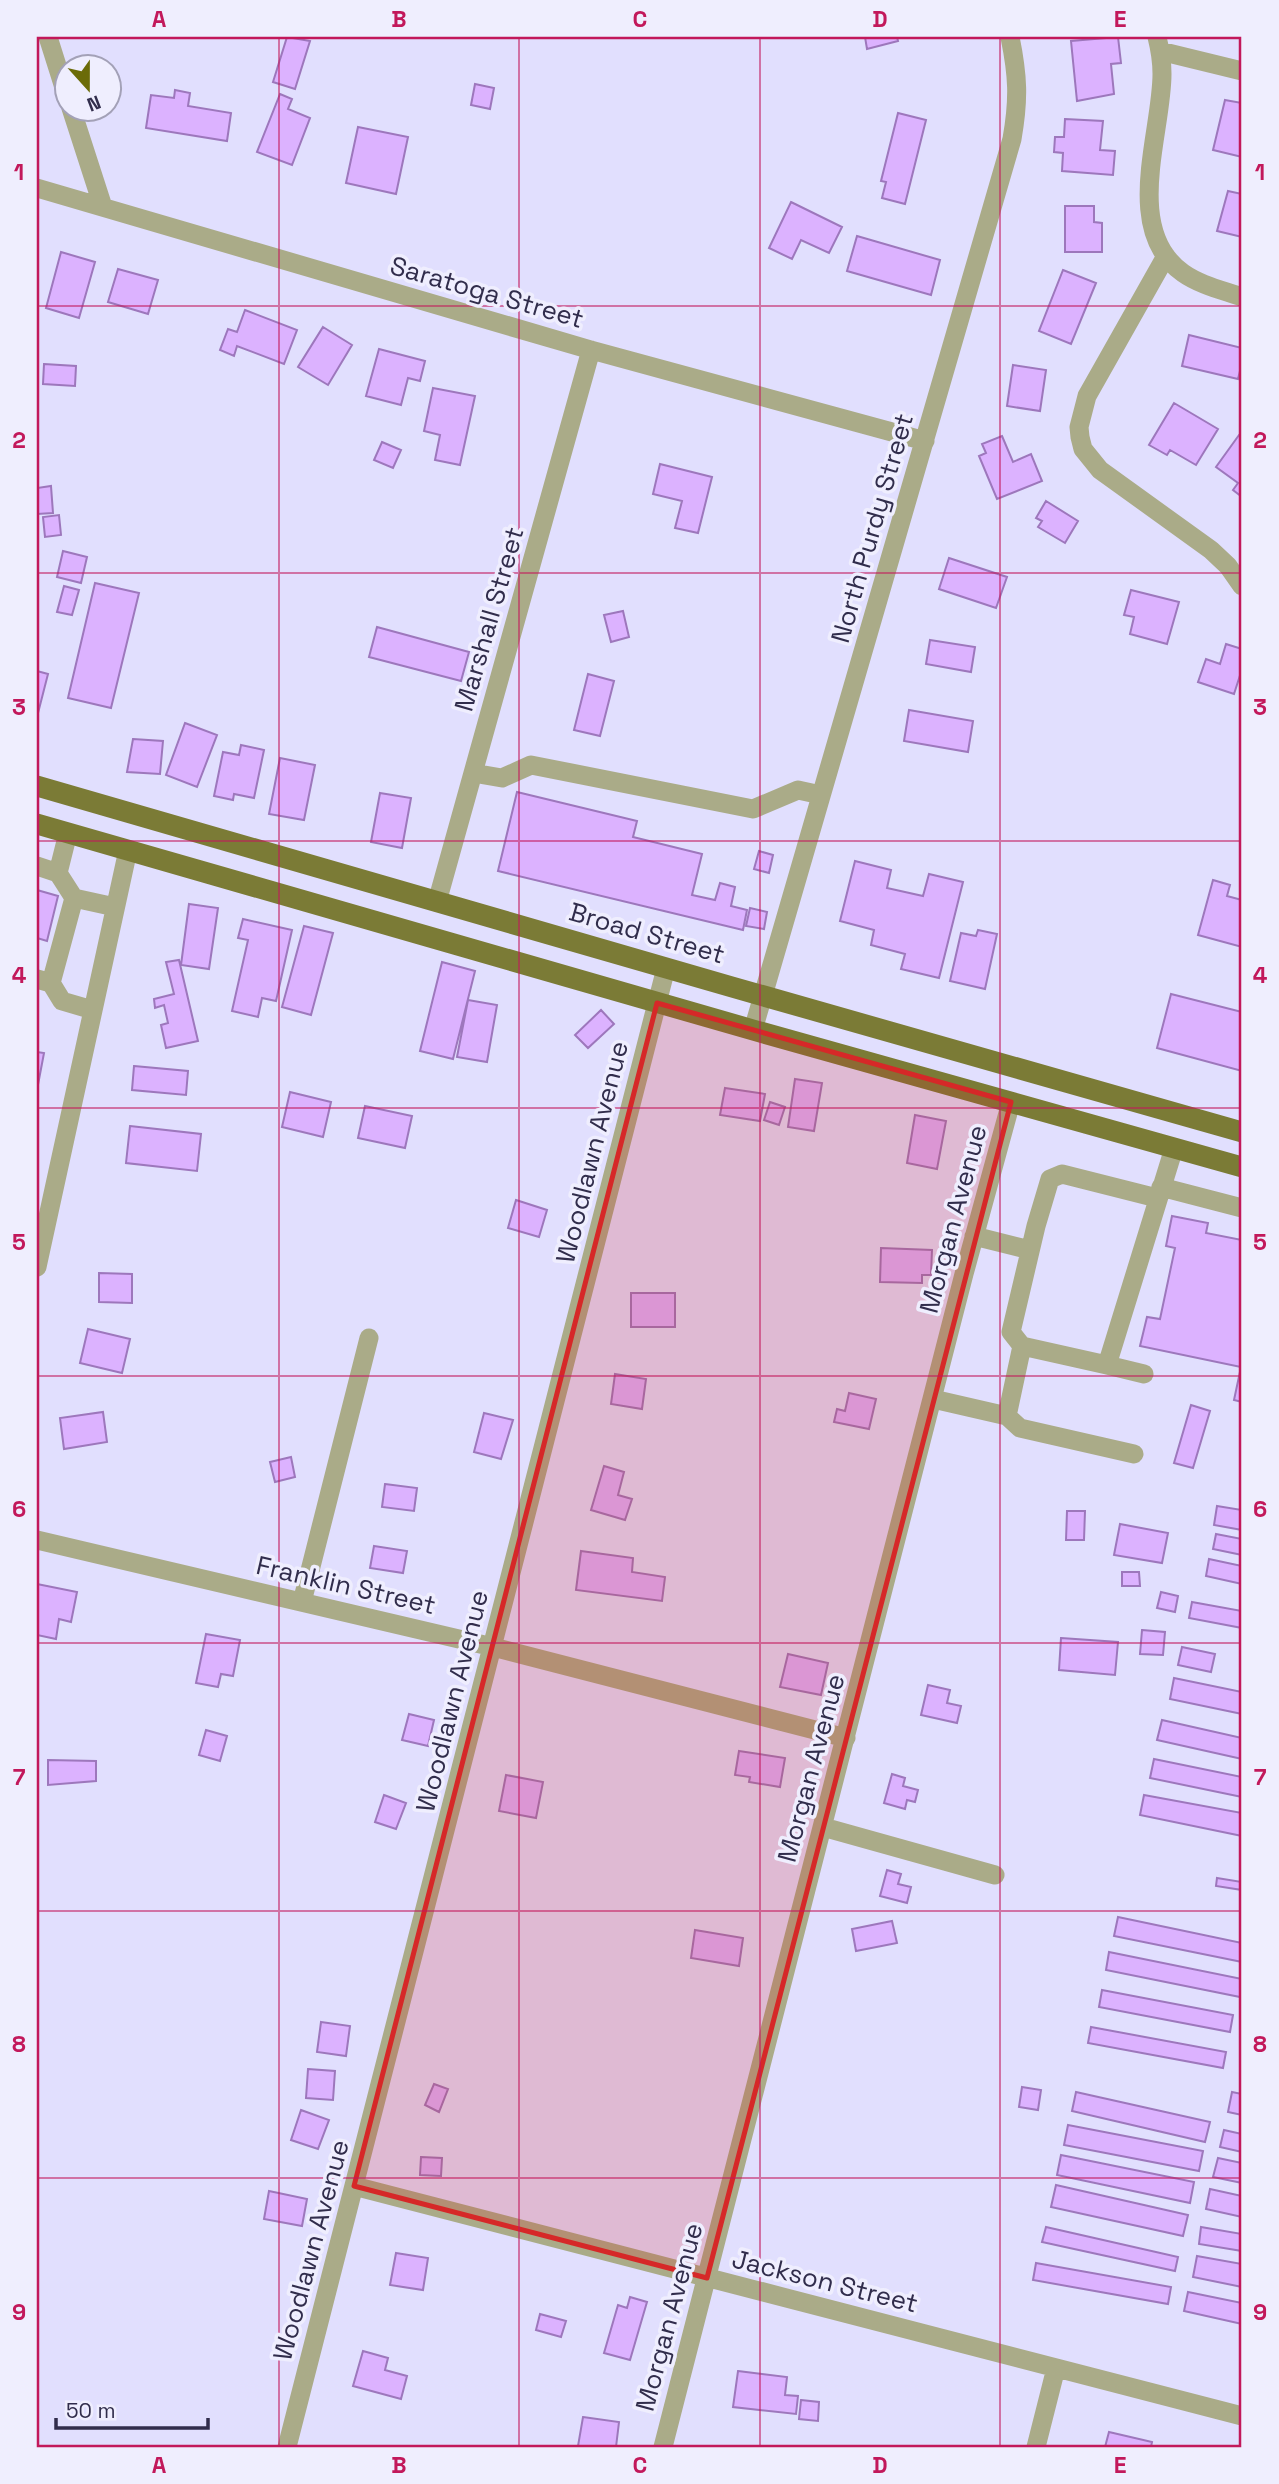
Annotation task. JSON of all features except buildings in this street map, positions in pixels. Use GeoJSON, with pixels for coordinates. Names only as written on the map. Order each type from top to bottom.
{"type":"FeatureCollection","features":[{"type":"Feature","properties":{"kind":"main road","name":"Broad Street"},"geometry":{"type":"LineString","coordinates":[[37,786],[1242,1132]]}},
{"type":"Feature","properties":{"kind":"main road"},"geometry":{"type":"LineString","coordinates":[[37,824],[657,1003],[1242,1167]]}},
{"type":"Feature","properties":{"kind":"street","name":"North Purdy Street"},"geometry":{"type":"LineString","coordinates":[[753,1030],[1013,139],[1018,101],[1010,37]]}},
{"type":"Feature","properties":{"kind":"street"},"geometry":{"type":"LineString","coordinates":[[1242,71],[1159,44],[1162,75],[1149,179],[1151,218],[1166,256],[1180,271],[1193,279],[1242,297]]}},
{"type":"Feature","properties":{"kind":"street"},"geometry":{"type":"LineString","coordinates":[[76,122],[103,207]]}},
{"type":"Feature","properties":{"kind":"street","name":"Saratoga Street"},"geometry":{"type":"LineString","coordinates":[[37,188],[591,350],[925,441]]}},
{"type":"Feature","properties":{"kind":"street"},"geometry":{"type":"LineString","coordinates":[[1166,256],[1087,396],[1079,427],[1080,437],[1083,449],[1100,470],[1211,550],[1228,566],[1242,586]]}},
{"type":"Feature","properties":{"kind":"street","name":"Marshall Street"},"geometry":{"type":"LineString","coordinates":[[437,902],[591,350]]}},
{"type":"Feature","properties":{"kind":"street"},"geometry":{"type":"LineString","coordinates":[[473,772],[502,778],[531,765],[753,809],[798,790],[821,795]]}},
{"type":"Feature","properties":{"kind":"street"},"geometry":{"type":"LineString","coordinates":[[58,873],[68,833]]}},
{"type":"Feature","properties":{"kind":"street"},"geometry":{"type":"LineString","coordinates":[[37,1267],[128,850]]}},
{"type":"Feature","properties":{"kind":"street"},"geometry":{"type":"LineString","coordinates":[[37,866],[58,873],[74,898],[115,907]]}},
{"type":"Feature","properties":{"kind":"street"},"geometry":{"type":"LineString","coordinates":[[74,898],[44,981],[62,1001],[93,1010]]}},
{"type":"Feature","properties":{"kind":"street","name":"Woodlawn Avenue"},"geometry":{"type":"LineString","coordinates":[[286,2447],[666,968]]}},
{"type":"Feature","properties":{"kind":"street","name":"Morgan Avenue"},"geometry":{"type":"LineString","coordinates":[[663,2447],[974,1236],[1011,1102]]}},
{"type":"Feature","properties":{"kind":"street"},"geometry":{"type":"LineString","coordinates":[[1107,1365],[1174,1147]]}},
{"type":"Feature","properties":{"kind":"street"},"geometry":{"type":"LineString","coordinates":[[1144,1374],[1022,1346],[1011,1332],[1030,1250],[1051,1179],[1062,1174],[1242,1208]]}},
{"type":"Feature","properties":{"kind":"street"},"geometry":{"type":"LineString","coordinates":[[974,1236],[1030,1250]]}},
{"type":"Feature","properties":{"kind":"street"},"geometry":{"type":"LineString","coordinates":[[302,1602],[369,1338]]}},
{"type":"Feature","properties":{"kind":"street"},"geometry":{"type":"LineString","coordinates":[[1007,1416],[1022,1346]]}},
{"type":"Feature","properties":{"kind":"street"},"geometry":{"type":"LineString","coordinates":[[933,1399],[1007,1416],[1020,1428],[1134,1454]]}},
{"type":"Feature","properties":{"kind":"street","name":"Franklin Street"},"geometry":{"type":"LineString","coordinates":[[37,1540],[493,1647],[846,1738]]}},
{"type":"Feature","properties":{"kind":"street"},"geometry":{"type":"LineString","coordinates":[[822,1827],[995,1875]]}},
{"type":"Feature","properties":{"kind":"street","name":"Jackson Street"},"geometry":{"type":"LineString","coordinates":[[354,2186],[1242,2416]]}},
{"type":"Feature","properties":{"kind":"street"},"geometry":{"type":"LineString","coordinates":[[1036,2447],[1056,2368]]}},
{"type":"Feature","properties":{"kind":"highlighted area"},"geometry":{"type":"Polygon","coordinates":[[[657,1003],[1011,1102],[707,2278],[354,2186],[657,1003]]]}}]}
